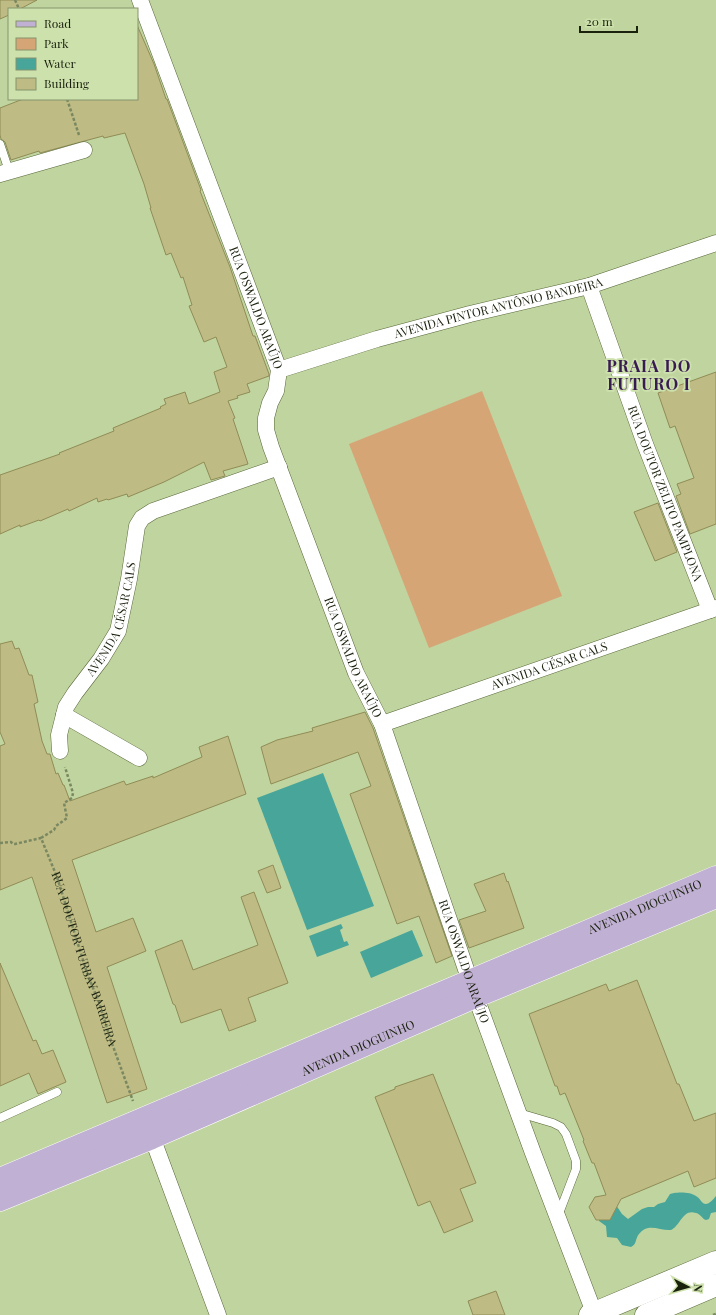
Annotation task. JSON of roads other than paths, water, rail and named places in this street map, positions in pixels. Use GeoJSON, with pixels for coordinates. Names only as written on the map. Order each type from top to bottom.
{"type":"FeatureCollection","features":[{"type":"Feature","properties":{"kind":"main road","name":"AVENIDA DIOGUINHO"},"geometry":{"type":"LineString","coordinates":[[472,989],[716,877]]}},
{"type":"Feature","properties":{"kind":"main road","name":"AVENIDA DIOGUINHO"},"geometry":{"type":"LineString","coordinates":[[0,1179],[146,1125],[472,989],[716,897]]}},
{"type":"Feature","properties":{"kind":"main road","name":"AVENIDA DIOGUINHO"},"geometry":{"type":"LineString","coordinates":[[0,1200],[146,1125]]}},
{"type":"Feature","properties":{"kind":"main road"},"geometry":{"type":"LineString","coordinates":[[594,1314],[716,1262]]}},
{"type":"Feature","properties":{"kind":"main road"},"geometry":{"type":"LineString","coordinates":[[646,1315],[716,1285]]}},
{"type":"Feature","properties":{"kind":"street","name":"RUA OSWALDO ARAÚJO"},"geometry":{"type":"LineString","coordinates":[[140,0],[279,370],[276,391],[270,403],[266,418],[266,430],[271,447],[356,673],[382,724],[472,989],[594,1314]]}},
{"type":"Feature","properties":{"kind":"street"},"geometry":{"type":"LineString","coordinates":[[5,172],[84,150]]}},
{"type":"Feature","properties":{"kind":"street","name":"AVENIDA PINTOR ANTÔNIO BANDEIRA"},"geometry":{"type":"LineString","coordinates":[[279,370],[456,318],[589,286],[716,243]]}},
{"type":"Feature","properties":{"kind":"street","name":"RUA DOUTOR ZELITO PAMPLONA"},"geometry":{"type":"LineString","coordinates":[[589,286],[645,444],[713,609]]}},
{"type":"Feature","properties":{"kind":"street","name":"AVENIDA CÉSAR CALS"},"geometry":{"type":"LineString","coordinates":[[60,752],[59,735],[66,707],[101,659],[118,631],[129,579],[137,526],[142,518],[153,511],[279,467]]}},
{"type":"Feature","properties":{"kind":"street","name":"AVENIDA CÉSAR CALS"},"geometry":{"type":"LineString","coordinates":[[382,724],[713,609]]}},
{"type":"Feature","properties":{"kind":"street"},"geometry":{"type":"LineString","coordinates":[[64,715],[139,758]]}},
{"type":"Feature","properties":{"kind":"street"},"geometry":{"type":"LineString","coordinates":[[146,1125],[218,1315]]}},
{"type":"Feature","properties":{"kind":"lane"},"geometry":{"type":"LineString","coordinates":[[0,144],[5,172]]}},
{"type":"Feature","properties":{"kind":"lane"},"geometry":{"type":"LineString","coordinates":[[0,1118],[58,1092]]}},
{"type":"Feature","properties":{"kind":"lane"},"geometry":{"type":"LineString","coordinates":[[518,1113],[553,1123],[561,1127],[566,1134],[576,1161],[576,1169],[557,1217]]}},
{"type":"Feature","properties":{"kind":"water"},"geometry":{"type":"Polygon","coordinates":[[[323,773],[374,906],[307,930],[257,798],[323,773]]]}},
{"type":"Feature","properties":{"kind":"water"},"geometry":{"type":"Polygon","coordinates":[[[341,924],[343,928],[340,930],[344,942],[347,941],[349,945],[317,957],[309,936],[341,924]]]}},
{"type":"Feature","properties":{"kind":"water"},"geometry":{"type":"Polygon","coordinates":[[[412,930],[423,956],[371,978],[360,952],[412,930]]]}},
{"type":"Feature","properties":{"kind":"water"},"geometry":{"type":"Polygon","coordinates":[[[682,1192],[694,1195],[705,1204],[709,1203],[716,1196],[716,1212],[711,1213],[709,1219],[706,1220],[698,1214],[692,1212],[688,1213],[671,1230],[646,1228],[639,1234],[631,1247],[622,1245],[617,1238],[607,1237],[606,1226],[599,1221],[599,1219],[616,1205],[622,1214],[628,1219],[642,1209],[654,1207],[665,1202],[670,1194],[682,1192]]]}},
{"type":"Feature","properties":{"kind":"district","name":"PRAIA DO FUTURO I"},"geometry":{"type":"Point","coordinates":[649,375]}}]}
